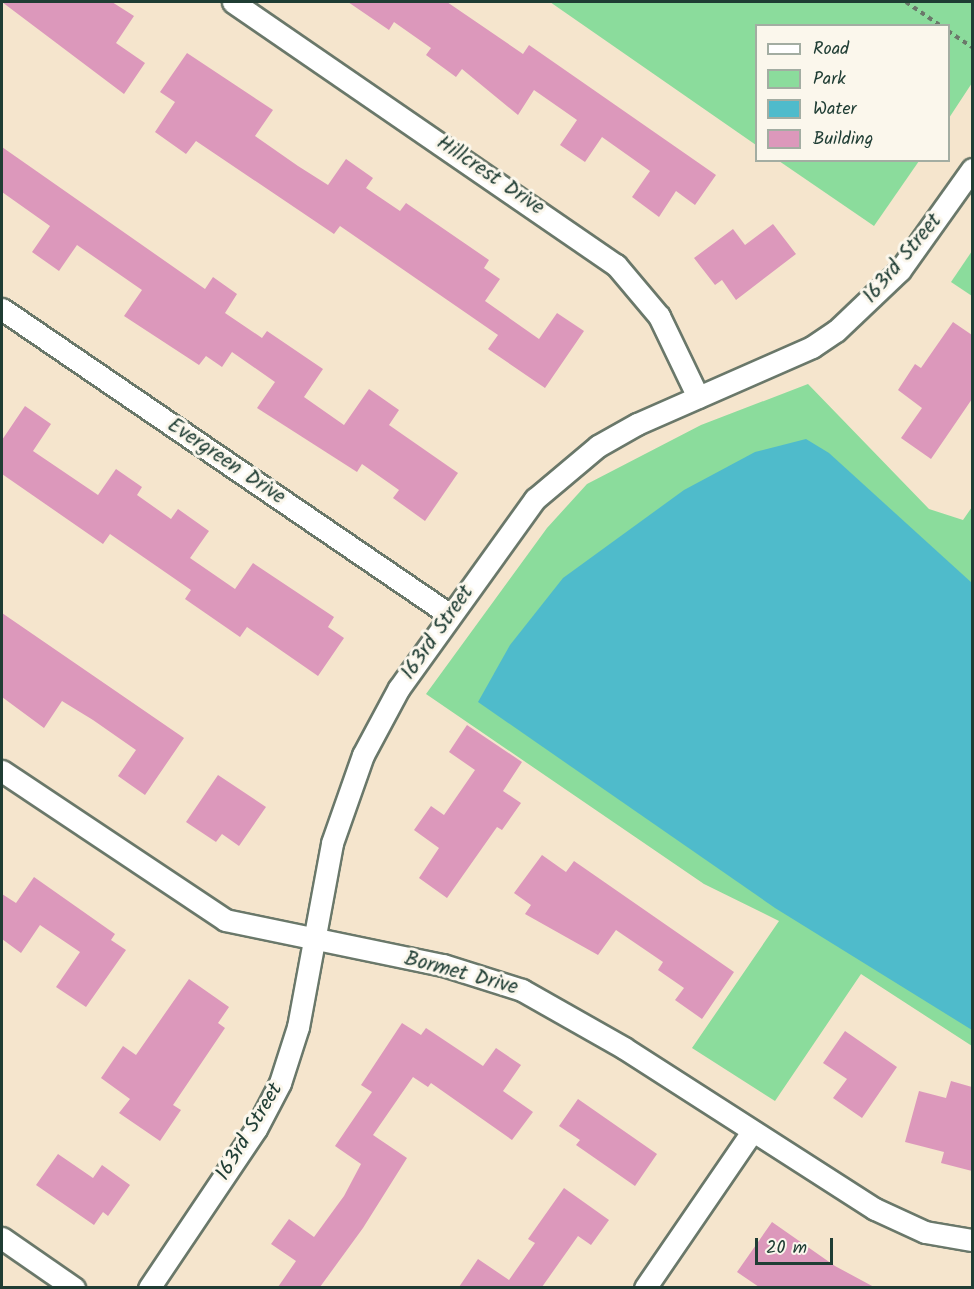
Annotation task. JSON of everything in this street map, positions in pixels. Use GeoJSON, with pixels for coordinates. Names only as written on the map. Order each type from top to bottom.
{"type":"FeatureCollection","features":[{"type":"Feature","properties":{"kind":"street","name":"Hillcrest Drive"},"geometry":{"type":"LineString","coordinates":[[233,2],[616,265],[659,316],[698,397]]}},
{"type":"Feature","properties":{"kind":"street","name":"163rd Street"},"geometry":{"type":"LineString","coordinates":[[149,1287],[272,1104],[291,1057],[332,843],[363,755],[399,688],[535,499],[565,472],[637,424],[812,347],[853,317],[900,270],[972,169]]}},
{"type":"Feature","properties":{"kind":"street","name":"Evergreen Drive"},"geometry":{"type":"LineString","coordinates":[[2,309],[450,615]]}},
{"type":"Feature","properties":{"kind":"street","name":"Bormet Drive"},"geometry":{"type":"LineString","coordinates":[[2,771],[225,920],[314,941],[443,965],[522,990],[624,1048],[751,1133],[904,1224],[972,1240]]}},
{"type":"Feature","properties":{"kind":"street"},"geometry":{"type":"LineString","coordinates":[[645,1287],[751,1133]]}},
{"type":"Feature","properties":{"kind":"street"},"geometry":{"type":"LineString","coordinates":[[2,1238],[74,1287]]}},
{"type":"Feature","properties":{"kind":"path"},"geometry":{"type":"LineString","coordinates":[[906,2],[938,24]]}},
{"type":"Feature","properties":{"kind":"path"},"geometry":{"type":"LineString","coordinates":[[950,32],[972,47]]}},
{"type":"Feature","properties":{"kind":"green space"},"geometry":{"type":"Polygon","coordinates":[[[550,2],[972,2],[972,83],[950,116],[950,24],[755,24],[755,144],[550,2]]]}},
{"type":"Feature","properties":{"kind":"green space"},"geometry":{"type":"Polygon","coordinates":[[[780,162],[918,162],[874,226],[780,162]]]}},
{"type":"Feature","properties":{"kind":"green space"},"geometry":{"type":"Polygon","coordinates":[[[972,251],[972,296],[951,282],[972,251]]]}},
{"type":"Feature","properties":{"kind":"green space"},"geometry":{"type":"Polygon","coordinates":[[[808,384],[929,509],[963,520],[972,507],[972,1046],[861,974],[775,1101],[692,1048],[779,921],[704,884],[426,694],[547,528],[587,484],[701,425],[808,384]]]}},
{"type":"Feature","properties":{"kind":"water"},"geometry":{"type":"Polygon","coordinates":[[[806,439],[829,453],[972,583],[972,1030],[775,908],[478,702],[510,645],[563,578],[684,490],[755,452],[806,439]]]}},
{"type":"Feature","properties":{"kind":"building"},"geometry":{"type":"Polygon","coordinates":[[[2,2],[112,2],[134,16],[116,43],[145,63],[124,94],[2,2]]]}},
{"type":"Feature","properties":{"kind":"building"},"geometry":{"type":"Polygon","coordinates":[[[348,2],[447,2],[523,54],[529,45],[716,175],[695,205],[676,191],[659,217],[632,197],[650,171],[602,137],[585,162],[560,145],[577,120],[534,90],[518,115],[462,69],[456,77],[426,55],[431,48],[394,22],[389,30],[348,2]]]}},
{"type":"Feature","properties":{"kind":"building"},"geometry":{"type":"Polygon","coordinates":[[[187,53],[273,110],[255,136],[298,166],[328,185],[346,159],[373,178],[366,188],[400,211],[406,203],[489,260],[484,268],[500,279],[485,301],[539,339],[557,313],[584,331],[545,388],[488,349],[498,335],[340,226],[334,234],[196,141],[186,154],[155,132],[175,102],[160,92],[187,53]]]}},
{"type":"Feature","properties":{"kind":"building"},"geometry":{"type":"Polygon","coordinates":[[[2,147],[205,289],[213,277],[237,294],[225,313],[262,338],[267,331],[323,369],[304,397],[344,425],[369,389],[399,410],[389,425],[458,473],[425,521],[393,498],[399,490],[362,464],[357,472],[257,408],[275,382],[232,352],[222,367],[206,356],[199,365],[124,316],[142,290],[77,245],[59,271],[32,252],[50,226],[2,192],[2,147]]]}},
{"type":"Feature","properties":{"kind":"building"},"geometry":{"type":"Polygon","coordinates":[[[773,224],[796,254],[736,300],[722,280],[715,285],[694,258],[733,229],[745,245],[773,224]]]}},
{"type":"Feature","properties":{"kind":"building"},"geometry":{"type":"Polygon","coordinates":[[[953,322],[972,335],[972,399],[931,459],[901,438],[922,408],[898,390],[915,364],[921,368],[953,322]]]}},
{"type":"Feature","properties":{"kind":"building"},"geometry":{"type":"Polygon","coordinates":[[[25,406],[51,424],[33,451],[98,495],[116,469],[142,487],[137,495],[171,519],[178,509],[209,531],[190,558],[235,589],[253,563],[334,617],[328,627],[344,638],[318,676],[247,627],[240,637],[185,599],[191,590],[110,534],[103,544],[2,474],[2,440],[25,406]]]}},
{"type":"Feature","properties":{"kind":"building"},"geometry":{"type":"Polygon","coordinates":[[[2,613],[184,738],[145,795],[118,776],[136,750],[93,720],[62,701],[44,728],[2,697],[2,613]]]}},
{"type":"Feature","properties":{"kind":"building"},"geometry":{"type":"Polygon","coordinates":[[[467,725],[522,762],[503,791],[521,803],[502,830],[497,827],[447,898],[419,878],[439,848],[414,830],[431,806],[444,815],[475,770],[449,752],[467,725]]]}},
{"type":"Feature","properties":{"kind":"building"},"geometry":{"type":"Polygon","coordinates":[[[218,775],[266,807],[239,846],[222,834],[216,842],[186,822],[218,775]]]}},
{"type":"Feature","properties":{"kind":"building"},"geometry":{"type":"Polygon","coordinates":[[[542,855],[566,872],[574,861],[734,972],[702,1019],[675,1000],[684,988],[658,970],[663,962],[616,930],[598,955],[525,914],[531,905],[514,893],[542,855]]]}},
{"type":"Feature","properties":{"kind":"building"},"geometry":{"type":"Polygon","coordinates":[[[34,877],[115,934],[111,940],[126,950],[86,1007],[56,987],[80,952],[40,925],[21,953],[2,939],[2,894],[16,903],[34,877]]]}},
{"type":"Feature","properties":{"kind":"building"},"geometry":{"type":"Polygon","coordinates":[[[189,979],[229,1007],[218,1023],[225,1028],[173,1105],[181,1110],[160,1141],[119,1113],[130,1099],[101,1078],[123,1046],[136,1055],[189,979]]]}},
{"type":"Feature","properties":{"kind":"building"},"geometry":{"type":"Polygon","coordinates":[[[402,1023],[421,1035],[426,1028],[483,1066],[496,1048],[521,1065],[503,1091],[533,1112],[512,1140],[431,1083],[428,1087],[413,1077],[373,1135],[407,1158],[363,1228],[320,1287],[278,1287],[296,1261],[271,1244],[289,1219],[314,1237],[344,1196],[361,1164],[335,1146],[372,1092],[361,1085],[402,1023]]]}},
{"type":"Feature","properties":{"kind":"building"},"geometry":{"type":"Polygon","coordinates":[[[845,1031],[897,1067],[862,1118],[833,1098],[847,1079],[823,1063],[845,1031]]]}},
{"type":"Feature","properties":{"kind":"building"},"geometry":{"type":"Polygon","coordinates":[[[951,1081],[972,1087],[972,1171],[941,1163],[944,1152],[905,1142],[919,1091],[946,1098],[951,1081]]]}},
{"type":"Feature","properties":{"kind":"building"},"geometry":{"type":"Polygon","coordinates":[[[578,1099],[657,1154],[635,1186],[576,1145],[580,1140],[559,1126],[578,1099]]]}},
{"type":"Feature","properties":{"kind":"building"},"geometry":{"type":"Polygon","coordinates":[[[58,1154],[93,1178],[102,1165],[130,1185],[108,1216],[103,1212],[94,1225],[36,1185],[58,1154]]]}},
{"type":"Feature","properties":{"kind":"building"},"geometry":{"type":"Polygon","coordinates":[[[564,1188],[609,1220],[591,1245],[578,1236],[542,1287],[459,1287],[478,1259],[509,1280],[535,1243],[528,1239],[564,1188]]]}},
{"type":"Feature","properties":{"kind":"building"},"geometry":{"type":"Polygon","coordinates":[[[772,1222],[835,1266],[874,1287],[759,1287],[737,1272],[772,1222]]]}}]}
